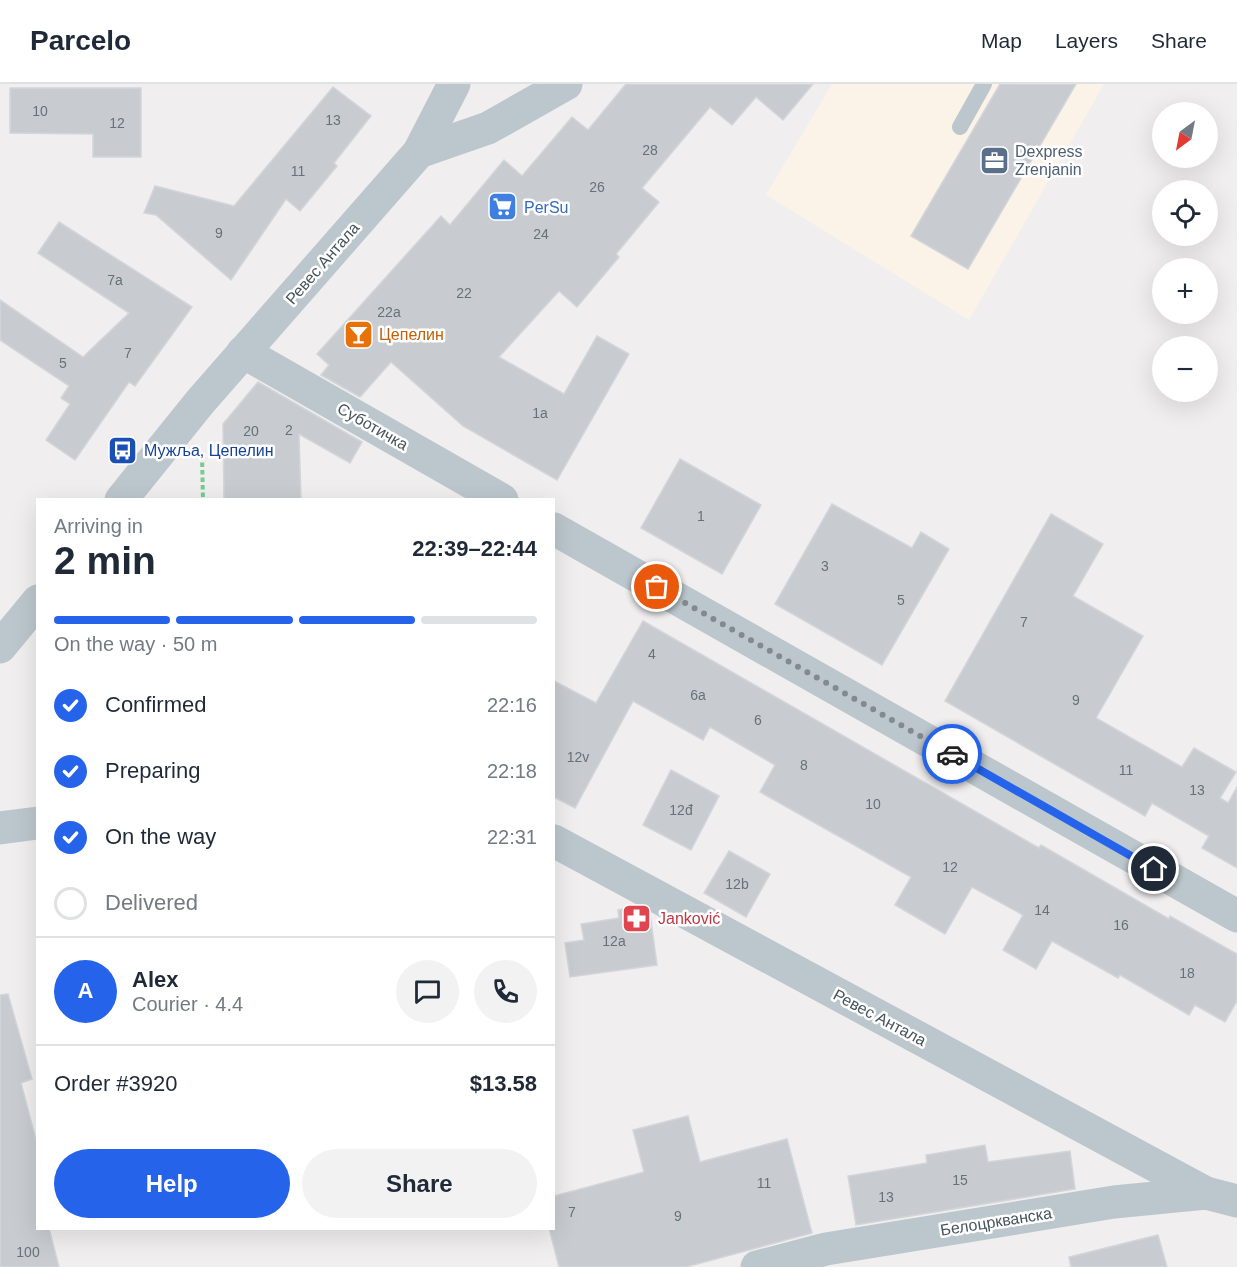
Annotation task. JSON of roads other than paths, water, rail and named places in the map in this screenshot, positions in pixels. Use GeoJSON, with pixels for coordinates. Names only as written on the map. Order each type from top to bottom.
{"type":"FeatureCollection","features":[{"type":"Feature","properties":{"kind":"street"},"geometry":{"type":"LineString","coordinates":[[419,152],[454,84]]}},
{"type":"Feature","properties":{"kind":"street","name":"Ревес Антала"},"geometry":{"type":"LineString","coordinates":[[123,498],[200,402],[419,152],[488,128],[566,84]]}},
{"type":"Feature","properties":{"kind":"street","name":"Суботичка"},"geometry":{"type":"LineString","coordinates":[[243,352],[498,498]]}},
{"type":"Feature","properties":{"kind":"street"},"geometry":{"type":"LineString","coordinates":[[555,530],[1237,916]]}},
{"type":"Feature","properties":{"kind":"street"},"geometry":{"type":"LineString","coordinates":[[0,647],[36,603]]}},
{"type":"Feature","properties":{"kind":"street"},"geometry":{"type":"LineString","coordinates":[[0,828],[36,823]]}},
{"type":"Feature","properties":{"kind":"street","name":"Ревес Антала"},"geometry":{"type":"LineString","coordinates":[[555,842],[1206,1193]]}},
{"type":"Feature","properties":{"kind":"street","name":"Белоцркванска"},"geometry":{"type":"LineString","coordinates":[[757,1267],[826,1249],[1114,1202],[1206,1193],[1237,1202]]}},
{"type":"Feature","properties":{"kind":"lane"},"geometry":{"type":"LineString","coordinates":[[960,127],[984,84]]}},
{"type":"Feature","properties":{"kind":"place","name":"Dexpress Zrenjanin"},"geometry":{"type":"Point","coordinates":[994,160]}},
{"type":"Feature","properties":{"kind":"place","name":"PerSu"},"geometry":{"type":"Point","coordinates":[503,207]}},
{"type":"Feature","properties":{"kind":"place","name":"Цепелин"},"geometry":{"type":"Point","coordinates":[358,334]}},
{"type":"Feature","properties":{"kind":"place","name":"Мужља, Цепелин"},"geometry":{"type":"Point","coordinates":[123,450]}},
{"type":"Feature","properties":{"kind":"place","name":"Janković"},"geometry":{"type":"Point","coordinates":[637,918]}}]}
